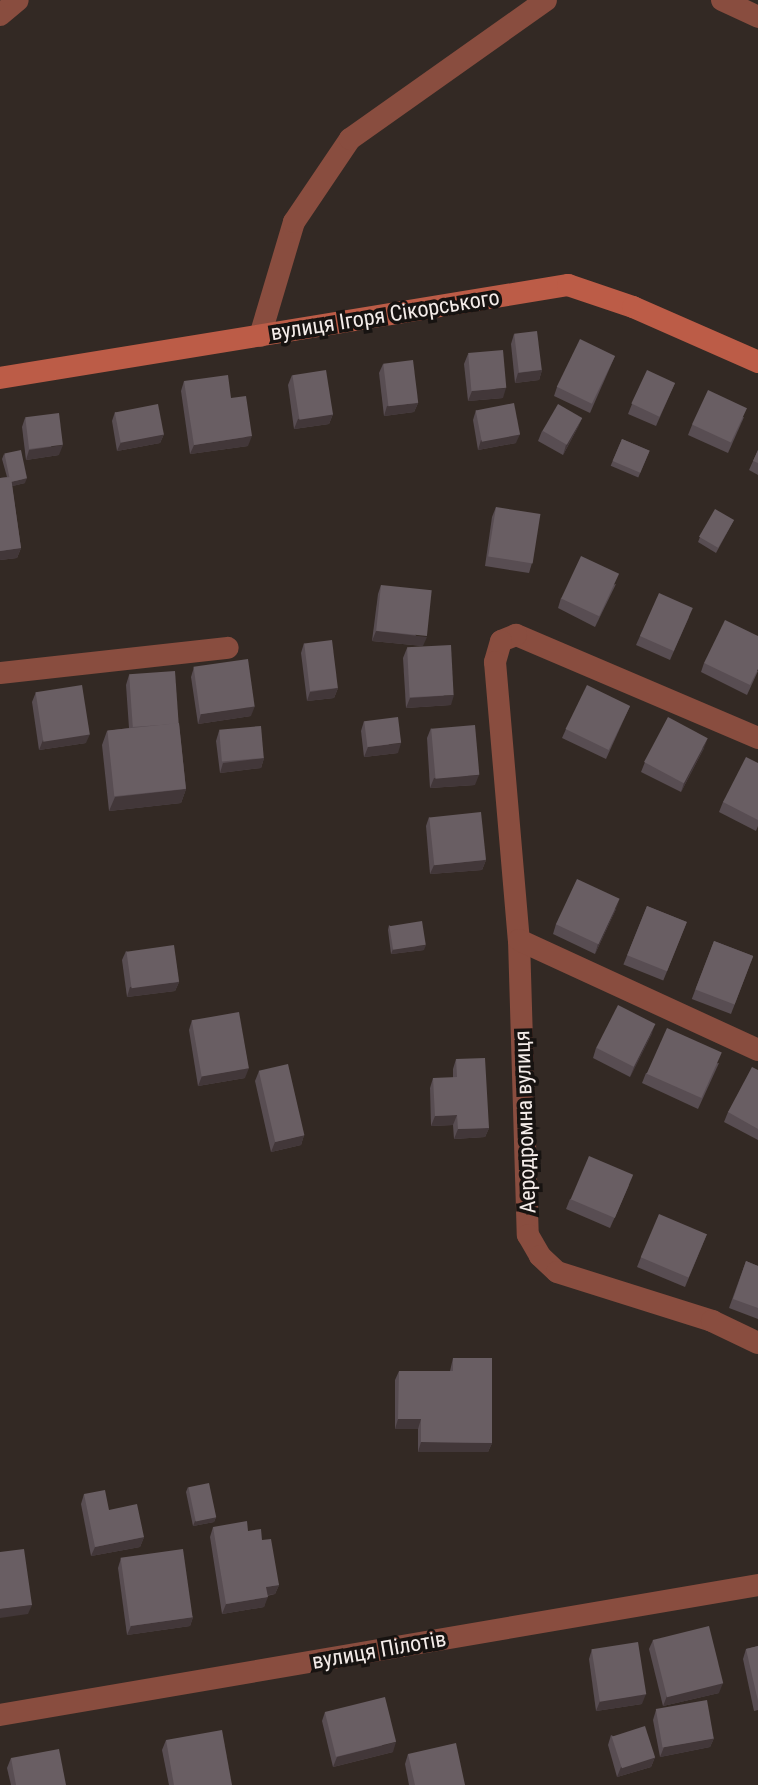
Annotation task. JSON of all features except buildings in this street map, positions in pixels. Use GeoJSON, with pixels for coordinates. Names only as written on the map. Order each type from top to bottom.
{"type":"FeatureCollection","features":[{"type":"Feature","properties":{"kind":"main road","name":"вулиця Ігоря Сікорського"},"geometry":{"type":"LineString","coordinates":[[0,378],[568,285],[633,307],[758,362]]}},
{"type":"Feature","properties":{"kind":"street"},"geometry":{"type":"LineString","coordinates":[[0,15],[18,0]]}},
{"type":"Feature","properties":{"kind":"street"},"geometry":{"type":"LineString","coordinates":[[260,336],[294,222],[350,139],[546,0]]}},
{"type":"Feature","properties":{"kind":"street"},"geometry":{"type":"LineString","coordinates":[[722,0],[758,17]]}},
{"type":"Feature","properties":{"kind":"street","name":"Аеродромна вулиця"},"geometry":{"type":"LineString","coordinates":[[758,738],[516,635],[501,641],[495,662],[519,940],[528,1235],[540,1256],[557,1272],[712,1321],[758,1343]]}},
{"type":"Feature","properties":{"kind":"street"},"geometry":{"type":"LineString","coordinates":[[0,673],[228,648]]}},
{"type":"Feature","properties":{"kind":"street"},"geometry":{"type":"LineString","coordinates":[[519,940],[758,1050]]}},
{"type":"Feature","properties":{"kind":"street","name":"вулиця Пілотів"},"geometry":{"type":"LineString","coordinates":[[0,1715],[758,1585]]}}]}
